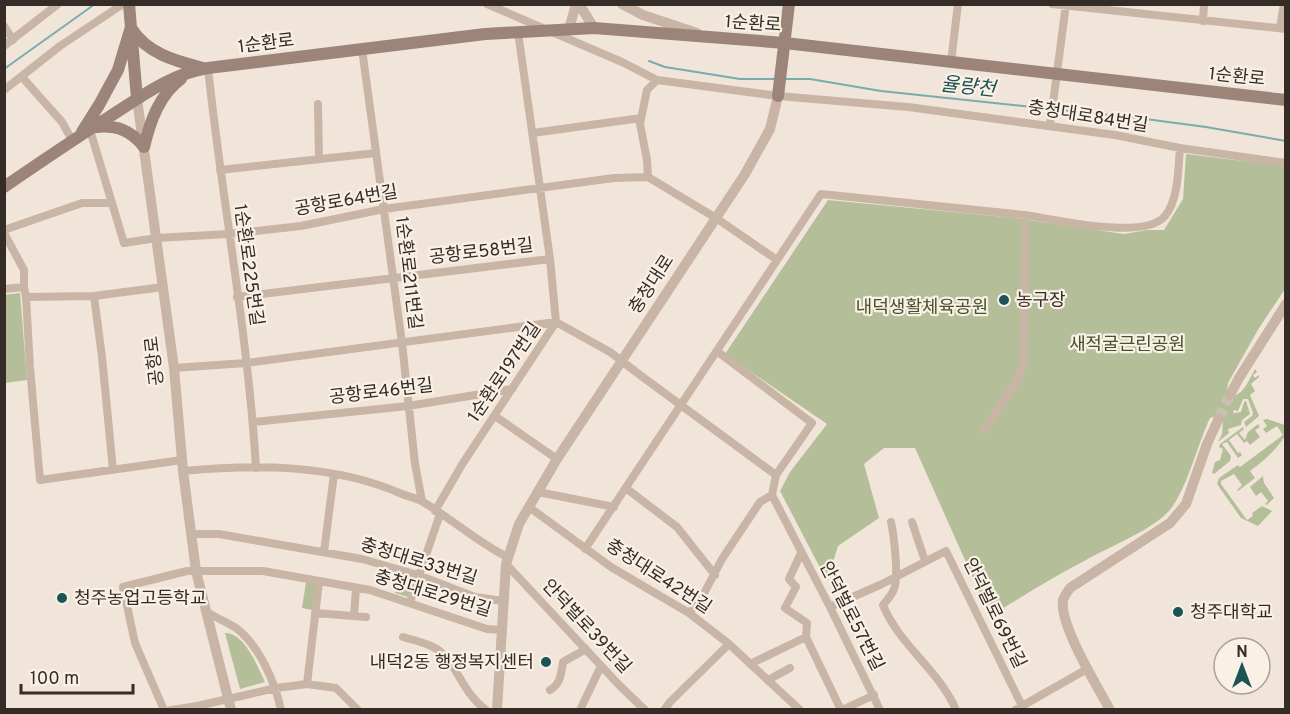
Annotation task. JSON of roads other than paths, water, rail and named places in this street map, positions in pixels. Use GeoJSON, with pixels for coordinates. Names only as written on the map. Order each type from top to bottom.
{"type":"FeatureCollection","features":[{"type":"Feature","properties":{"kind":"main road","name":"공항로"},"geometry":{"type":"LineString","coordinates":[[129,4],[137,99]]}},
{"type":"Feature","properties":{"kind":"main road"},"geometry":{"type":"LineString","coordinates":[[778,92],[789,4]]}},
{"type":"Feature","properties":{"kind":"main road"},"geometry":{"type":"LineString","coordinates":[[131,27],[137,38],[152,50],[180,62],[206,68]]}},
{"type":"Feature","properties":{"kind":"main road"},"geometry":{"type":"LineString","coordinates":[[83,133],[118,70],[131,27]]}},
{"type":"Feature","properties":{"kind":"main road","name":"1순환로"},"geometry":{"type":"LineString","coordinates":[[4,187],[137,99],[173,78],[206,68],[518,32],[594,28],[785,43],[1286,100]]}},
{"type":"Feature","properties":{"kind":"main road"},"geometry":{"type":"LineString","coordinates":[[144,147],[153,117],[164,96],[185,76],[206,68]]}},
{"type":"Feature","properties":{"kind":"main road"},"geometry":{"type":"LineString","coordinates":[[83,133],[116,127],[132,134],[144,147]]}},
{"type":"Feature","properties":{"kind":"street"},"geometry":{"type":"LineString","coordinates":[[4,46],[58,4]]}},
{"type":"Feature","properties":{"kind":"street"},"geometry":{"type":"LineString","coordinates":[[4,90],[60,46],[123,4]]}},
{"type":"Feature","properties":{"kind":"street","name":"충청대로84번길"},"geometry":{"type":"LineString","coordinates":[[488,4],[622,62],[657,80],[908,107],[1115,135],[1180,148],[1286,163]]}},
{"type":"Feature","properties":{"kind":"street"},"geometry":{"type":"LineString","coordinates":[[578,4],[594,28]]}},
{"type":"Feature","properties":{"kind":"street"},"geometry":{"type":"LineString","coordinates":[[569,29],[578,4]]}},
{"type":"Feature","properties":{"kind":"street"},"geometry":{"type":"LineString","coordinates":[[622,4],[643,15],[711,38]]}},
{"type":"Feature","properties":{"kind":"street"},"geometry":{"type":"LineString","coordinates":[[951,62],[958,4]]}},
{"type":"Feature","properties":{"kind":"street"},"geometry":{"type":"LineString","coordinates":[[1052,4],[1120,9],[1203,21],[1283,29],[1284,4]]}},
{"type":"Feature","properties":{"kind":"street"},"geometry":{"type":"LineString","coordinates":[[1203,21],[1204,4]]}},
{"type":"Feature","properties":{"kind":"street"},"geometry":{"type":"LineString","coordinates":[[1050,126],[1066,6]]}},
{"type":"Feature","properties":{"kind":"street"},"geometry":{"type":"LineString","coordinates":[[4,26],[13,40]]}},
{"type":"Feature","properties":{"kind":"street","name":"1순환로197번길"},"geometry":{"type":"LineString","coordinates":[[410,602],[442,497],[556,322],[550,259],[518,32]]}},
{"type":"Feature","properties":{"kind":"street","name":"1순환로211번길"},"geometry":{"type":"LineString","coordinates":[[362,49],[422,501]]}},
{"type":"Feature","properties":{"kind":"street","name":"1순환로225번길"},"geometry":{"type":"LineString","coordinates":[[206,68],[246,363],[256,468]]}},
{"type":"Feature","properties":{"kind":"street"},"geometry":{"type":"LineString","coordinates":[[22,77],[62,122],[83,133],[124,243],[157,238]]}},
{"type":"Feature","properties":{"kind":"street"},"geometry":{"type":"LineString","coordinates":[[657,80],[647,90],[640,124],[648,177],[716,218],[777,260]]}},
{"type":"Feature","properties":{"kind":"street","name":"충청대로"},"geometry":{"type":"LineString","coordinates":[[497,710],[506,561],[519,524],[557,459],[745,174],[770,129],[778,92]]}},
{"type":"Feature","properties":{"kind":"street","name":"공항로"},"geometry":{"type":"LineString","coordinates":[[137,99],[174,368],[182,466],[196,571],[230,704]]}},
{"type":"Feature","properties":{"kind":"street"},"geometry":{"type":"LineString","coordinates":[[318,104],[319,159]]}},
{"type":"Feature","properties":{"kind":"street"},"geometry":{"type":"LineString","coordinates":[[533,133],[641,118]]}},
{"type":"Feature","properties":{"kind":"street"},"geometry":{"type":"LineString","coordinates":[[984,430],[1020,376],[1023,361],[1026,258],[1024,215],[1121,229],[1148,225],[1164,217],[1173,200],[1180,148]]}},
{"type":"Feature","properties":{"kind":"street"},"geometry":{"type":"LineString","coordinates":[[220,170],[376,153]]}},
{"type":"Feature","properties":{"kind":"street","name":"공항로64번길"},"geometry":{"type":"LineString","coordinates":[[157,238],[228,234],[301,225],[384,209],[614,178],[648,177]]}},
{"type":"Feature","properties":{"kind":"street","name":"충청대로42번길"},"geometry":{"type":"LineString","coordinates":[[585,549],[821,194],[1024,215]]}},
{"type":"Feature","properties":{"kind":"street"},"geometry":{"type":"LineString","coordinates":[[111,203],[82,203],[4,232],[24,270],[24,287],[27,297],[94,296],[163,287]]}},
{"type":"Feature","properties":{"kind":"street","name":"공항로58번길"},"geometry":{"type":"LineString","coordinates":[[237,297],[550,259]]}},
{"type":"Feature","properties":{"kind":"street"},"geometry":{"type":"LineString","coordinates":[[4,289],[24,287]]}},
{"type":"Feature","properties":{"kind":"street"},"geometry":{"type":"LineString","coordinates":[[94,296],[113,470]]}},
{"type":"Feature","properties":{"kind":"street","name":"안덕벌로39번길"},"geometry":{"type":"LineString","coordinates":[[27,297],[30,368],[40,480],[113,470],[182,466],[300,470],[377,483],[422,501],[506,561],[601,666],[645,710]]}},
{"type":"Feature","properties":{"kind":"street"},"geometry":{"type":"LineString","coordinates":[[1230,395],[1286,304]]}},
{"type":"Feature","properties":{"kind":"street"},"geometry":{"type":"LineString","coordinates":[[174,368],[246,363],[556,322],[622,360],[776,475]]}},
{"type":"Feature","properties":{"kind":"street"},"geometry":{"type":"LineString","coordinates":[[689,613],[700,601],[722,559],[760,502],[772,495],[776,475],[812,423],[718,352]]}},
{"type":"Feature","properties":{"kind":"street","name":"공항로46번길"},"geometry":{"type":"LineString","coordinates":[[252,422],[408,406],[512,389]]}},
{"type":"Feature","properties":{"kind":"street"},"geometry":{"type":"LineString","coordinates":[[495,416],[557,459]]}},
{"type":"Feature","properties":{"kind":"street"},"geometry":{"type":"LineString","coordinates":[[1110,710],[1087,669],[1064,617],[1063,600],[1070,588],[1170,524],[1186,504],[1207,444],[1219,418]]}},
{"type":"Feature","properties":{"kind":"street"},"geometry":{"type":"LineString","coordinates":[[324,552],[334,474]]}},
{"type":"Feature","properties":{"kind":"street"},"geometry":{"type":"LineString","coordinates":[[627,489],[677,527],[714,575]]}},
{"type":"Feature","properties":{"kind":"street"},"geometry":{"type":"LineString","coordinates":[[538,492],[614,507]]}},
{"type":"Feature","properties":{"kind":"street","name":"안덕벌로57번길"},"geometry":{"type":"LineString","coordinates":[[772,495],[880,710]]}},
{"type":"Feature","properties":{"kind":"street","name":"충청대로42번길"},"geometry":{"type":"LineString","coordinates":[[529,507],[611,567],[689,613],[729,644],[800,710]]}},
{"type":"Feature","properties":{"kind":"street"},"geometry":{"type":"LineString","coordinates":[[891,522],[895,538],[895,576],[893,591],[883,605],[894,628],[932,671],[951,697],[956,710]]}},
{"type":"Feature","properties":{"kind":"street"},"geometry":{"type":"LineString","coordinates":[[912,522],[926,561]]}},
{"type":"Feature","properties":{"kind":"street","name":"충청대로33번길"},"geometry":{"type":"LineString","coordinates":[[191,534],[219,534],[362,559],[418,575],[475,597],[503,601]]}},
{"type":"Feature","properties":{"kind":"street","name":"안덕벌로69번길"},"geometry":{"type":"LineString","coordinates":[[830,607],[946,551],[1021,708]]}},
{"type":"Feature","properties":{"kind":"street","name":"안덕벌로57번길"},"geometry":{"type":"LineString","coordinates":[[801,553],[789,579],[795,587],[785,608],[807,623],[806,637]]}},
{"type":"Feature","properties":{"kind":"street","name":"충청대로29번길"},"geometry":{"type":"LineString","coordinates":[[164,710],[135,643],[123,587],[187,572],[263,571],[356,588],[410,602],[487,629],[501,630]]}},
{"type":"Feature","properties":{"kind":"street"},"geometry":{"type":"LineString","coordinates":[[307,684],[319,582]]}},
{"type":"Feature","properties":{"kind":"street","name":"충청대로29번길"},"geometry":{"type":"LineString","coordinates":[[354,616],[356,588]]}},
{"type":"Feature","properties":{"kind":"street"},"geometry":{"type":"LineString","coordinates":[[207,612],[237,629],[258,654],[276,688],[281,710]]}},
{"type":"Feature","properties":{"kind":"street"},"geometry":{"type":"LineString","coordinates":[[315,614],[366,617]]}},
{"type":"Feature","properties":{"kind":"street"},"geometry":{"type":"LineString","coordinates":[[404,637],[432,647],[443,654],[464,687],[486,710]]}},
{"type":"Feature","properties":{"kind":"street"},"geometry":{"type":"LineString","coordinates":[[750,664],[806,637],[841,710]]}},
{"type":"Feature","properties":{"kind":"street"},"geometry":{"type":"LineString","coordinates":[[664,710],[729,644]]}},
{"type":"Feature","properties":{"kind":"street"},"geometry":{"type":"LineString","coordinates":[[550,690],[561,679],[563,662],[586,649]]}},
{"type":"Feature","properties":{"kind":"street"},"geometry":{"type":"LineString","coordinates":[[580,710],[601,666]]}},
{"type":"Feature","properties":{"kind":"street"},"geometry":{"type":"LineString","coordinates":[[768,680],[790,668]]}},
{"type":"Feature","properties":{"kind":"street"},"geometry":{"type":"LineString","coordinates":[[1021,708],[1087,669]]}},
{"type":"Feature","properties":{"kind":"street"},"geometry":{"type":"LineString","coordinates":[[171,710],[230,704],[276,688],[307,684],[336,688],[358,710]]}},
{"type":"Feature","properties":{"kind":"street","name":"안덕벌로57번길"},"geometry":{"type":"LineString","coordinates":[[841,710],[874,695]]}},
{"type":"Feature","properties":{"kind":"waterway","name":"율량천"},"geometry":{"type":"LineString","coordinates":[[4,69],[95,4]]}},
{"type":"Feature","properties":{"kind":"waterway","name":"율량천"},"geometry":{"type":"LineString","coordinates":[[649,61],[665,67],[740,79],[777,79]]}},
{"type":"Feature","properties":{"kind":"waterway","name":"율량천"},"geometry":{"type":"LineString","coordinates":[[786,79],[810,79],[881,91],[1138,118],[1286,141]]}},
{"type":"Feature","properties":{"kind":"tunnel"},"geometry":{"type":"LineString","coordinates":[[1219,418],[1230,395]]}},
{"type":"Feature","properties":{"kind":"place","name":"농구장"},"geometry":{"type":"Point","coordinates":[1004,300]}},
{"type":"Feature","properties":{"kind":"place","name":"청주농업고등학교"},"geometry":{"type":"Point","coordinates":[62,598]}},
{"type":"Feature","properties":{"kind":"place","name":"청주대학교"},"geometry":{"type":"Point","coordinates":[1178,612]}},
{"type":"Feature","properties":{"kind":"place","name":"내덕2동 행정복지센터"},"geometry":{"type":"Point","coordinates":[546,662]}},
{"type":"Feature","properties":{"kind":"park label","name":"내덕생활체육공원"},"geometry":{"type":"Point","coordinates":[922,307]}},
{"type":"Feature","properties":{"kind":"park label","name":"새적굴근린공원"},"geometry":{"type":"Point","coordinates":[1127,344]}}]}
